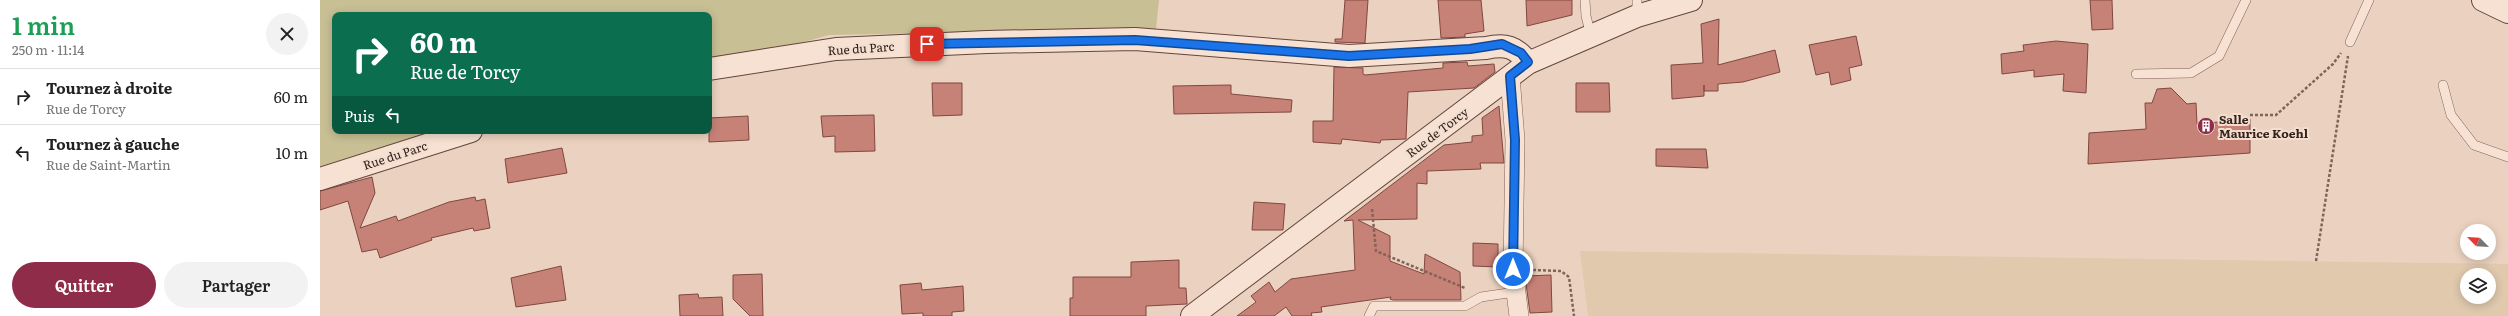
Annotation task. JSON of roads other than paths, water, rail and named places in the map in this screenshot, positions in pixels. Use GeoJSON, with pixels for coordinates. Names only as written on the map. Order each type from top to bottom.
{"type":"FeatureCollection","features":[{"type":"Feature","properties":{"kind":"street","name":"Rue de Torcy"},"geometry":{"type":"LineString","coordinates":[[1199,311],[1528,62],[1591,36],[1637,8],[1691,0]]}},
{"type":"Feature","properties":{"kind":"street"},"geometry":{"type":"LineString","coordinates":[[2483,0],[2508,12]]}},
{"type":"Feature","properties":{"kind":"street","name":"Rue du Parc"},"geometry":{"type":"LineString","coordinates":[[712,69],[836,48],[987,42],[1135,40],[1349,56],[1463,49],[1502,44],[1521,53],[1528,62]]}},
{"type":"Feature","properties":{"kind":"street"},"geometry":{"type":"LineString","coordinates":[[1510,76],[1515,140],[1513,269],[1519,316]]}},
{"type":"Feature","properties":{"kind":"street","name":"Rue du Parc"},"geometry":{"type":"LineString","coordinates":[[320,180],[462,134]]}},
{"type":"Feature","properties":{"kind":"lane"},"geometry":{"type":"LineString","coordinates":[[1585,0],[1586,16],[1591,36]]}},
{"type":"Feature","properties":{"kind":"lane"},"geometry":{"type":"LineString","coordinates":[[2136,74],[2191,73],[2219,56],[2246,0]]}},
{"type":"Feature","properties":{"kind":"lane"},"geometry":{"type":"LineString","coordinates":[[2350,42],[2369,0]]}},
{"type":"Feature","properties":{"kind":"lane"},"geometry":{"type":"LineString","coordinates":[[2443,84],[2451,115],[2474,145],[2508,157]]}},
{"type":"Feature","properties":{"kind":"lane"},"geometry":{"type":"LineString","coordinates":[[1369,316],[1374,306],[1465,306],[1481,297],[1515,292]]}},
{"type":"Feature","properties":{"kind":"place","name":"Salle Maurice Koehl"},"geometry":{"type":"Point","coordinates":[2206,126]}}]}
